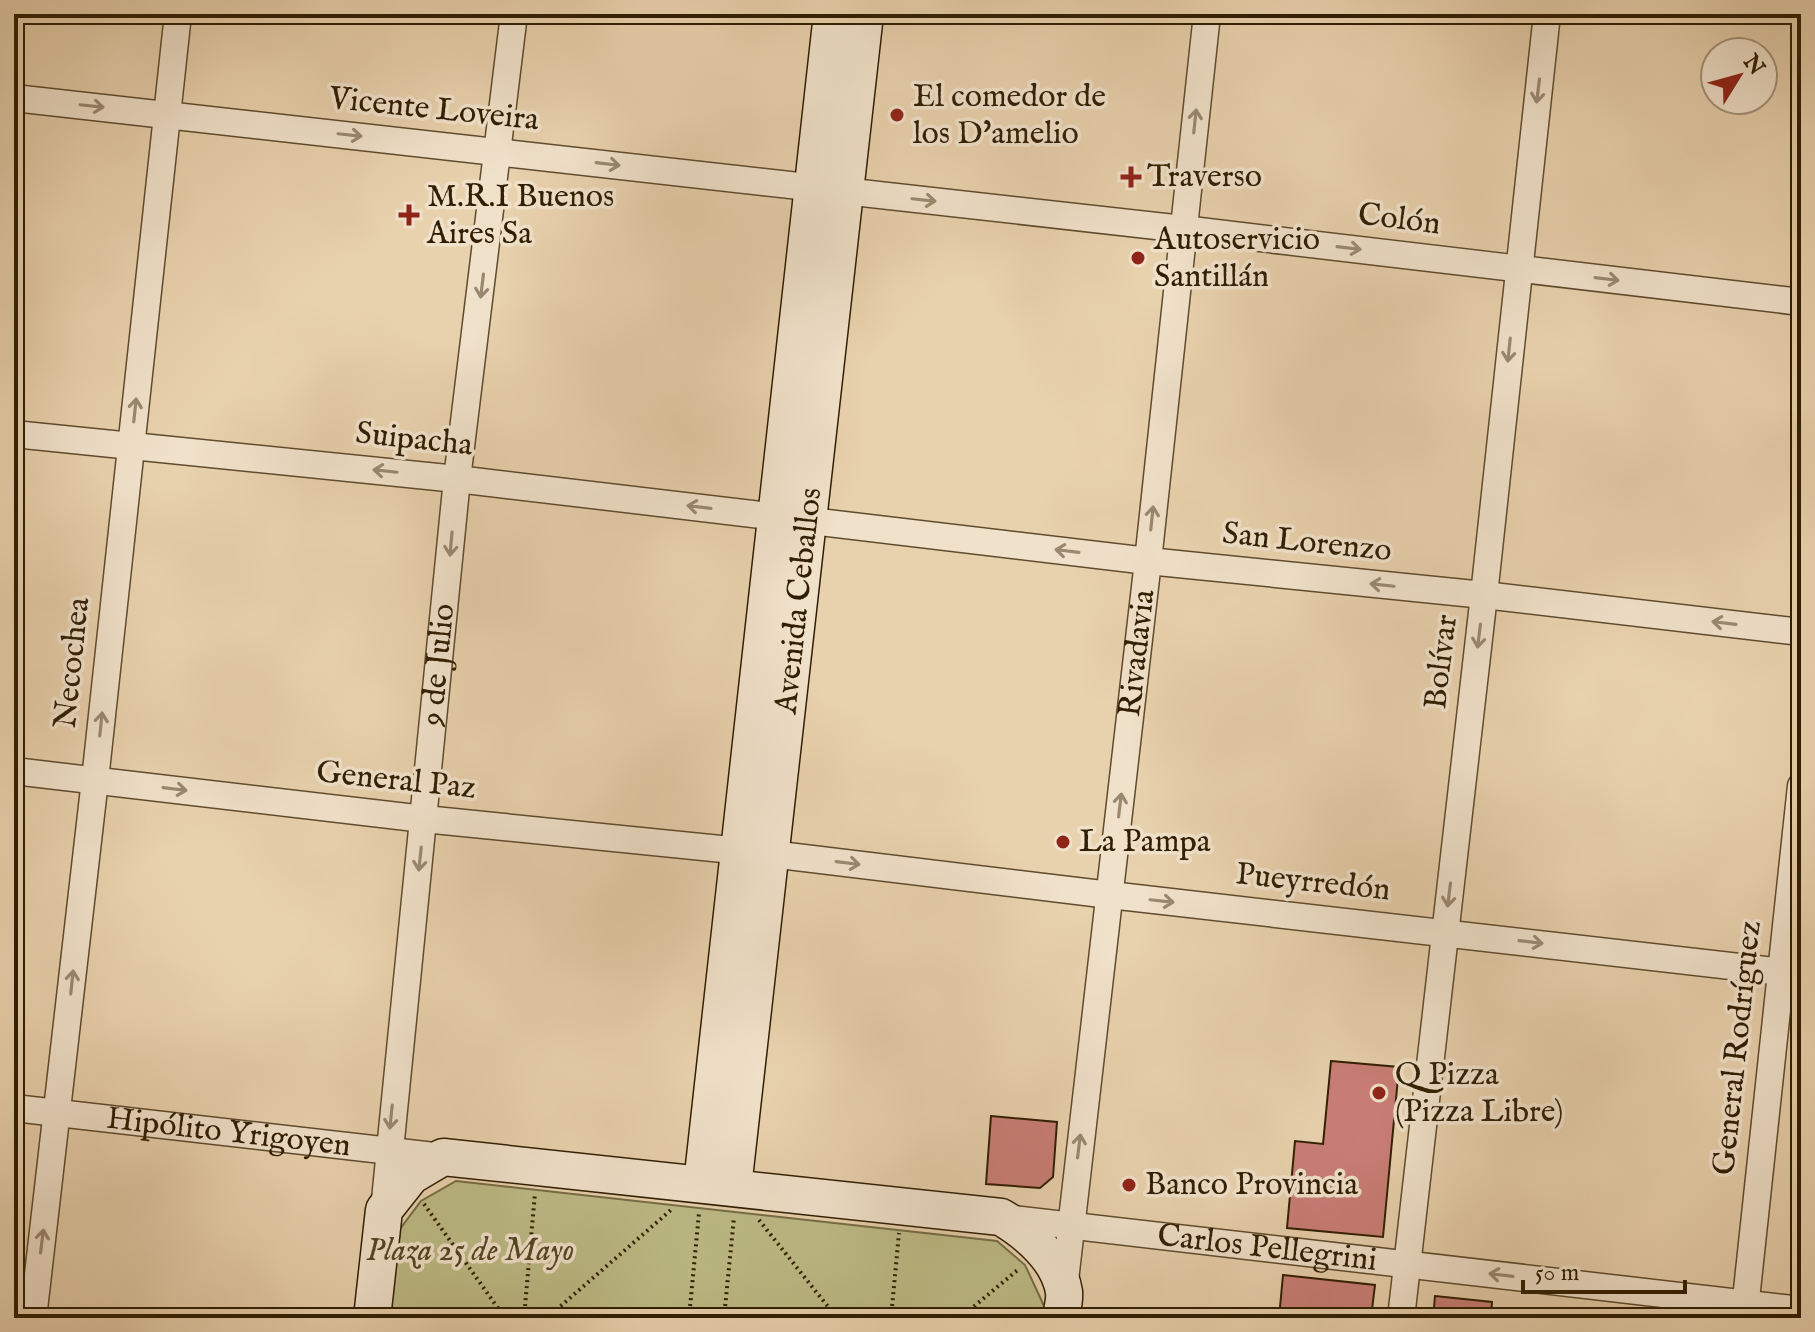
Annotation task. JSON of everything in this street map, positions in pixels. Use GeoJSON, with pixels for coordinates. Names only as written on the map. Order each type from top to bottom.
{"type":"FeatureCollection","features":[{"type":"Feature","properties":{"kind":"main road","name":"Avenida Ceballos"},"geometry":{"type":"LineString","coordinates":[[830,190],[832,14]]}},
{"type":"Feature","properties":{"kind":"main road","name":"Avenida Ceballos"},"geometry":{"type":"LineString","coordinates":[[717,1206],[830,190],[865,14]]}},
{"type":"Feature","properties":{"kind":"main road","name":"Hipólito Yrigoyen"},"geometry":{"type":"LineString","coordinates":[[443,1157],[717,1206]]}},
{"type":"Feature","properties":{"kind":"main road"},"geometry":{"type":"LineString","coordinates":[[399,1212],[411,1176],[443,1157]]}},
{"type":"Feature","properties":{"kind":"main road","name":"Carlos Pellegrini"},"geometry":{"type":"LineString","coordinates":[[717,1206],[1001,1217]]}},
{"type":"Feature","properties":{"kind":"main road","name":"9 de Julio"},"geometry":{"type":"LineString","coordinates":[[372,1318],[399,1212]]}},
{"type":"Feature","properties":{"kind":"main road","name":"Rivadavia"},"geometry":{"type":"LineString","coordinates":[[1001,1217],[1041,1249],[1050,1262],[1062,1305]]}},
{"type":"Feature","properties":{"kind":"street","name":"Necochea"},"geometry":{"type":"LineString","coordinates":[[33,1318],[178,14]]}},
{"type":"Feature","properties":{"kind":"street","name":"9 de Julio"},"geometry":{"type":"LineString","coordinates":[[399,1212],[388,1150],[457,479],[514,14]]}},
{"type":"Feature","properties":{"kind":"street","name":"Rivadavia"},"geometry":{"type":"LineString","coordinates":[[1062,1305],[1148,561],[1207,14]]}},
{"type":"Feature","properties":{"kind":"street","name":"Bolívar"},"geometry":{"type":"LineString","coordinates":[[1401,1318],[1547,14]]}},
{"type":"Feature","properties":{"kind":"street","name":"Vicente Loveira"},"geometry":{"type":"LineString","coordinates":[[14,98],[830,190]]}},
{"type":"Feature","properties":{"kind":"street","name":"Colón"},"geometry":{"type":"LineString","coordinates":[[830,190],[1801,302]]}},
{"type":"Feature","properties":{"kind":"street","name":"Suipacha"},"geometry":{"type":"LineString","coordinates":[[14,434],[792,517]]}},
{"type":"Feature","properties":{"kind":"street","name":"San Lorenzo"},"geometry":{"type":"LineString","coordinates":[[792,517],[1148,561],[1484,595],[1801,632]]}},
{"type":"Feature","properties":{"kind":"street","name":"General Paz"},"geometry":{"type":"LineString","coordinates":[[14,771],[424,819],[755,852]]}},
{"type":"Feature","properties":{"kind":"street","name":"General Rodríguez"},"geometry":{"type":"LineString","coordinates":[[1745,1311],[1790,972],[1801,786]]}},
{"type":"Feature","properties":{"kind":"street","name":"Pueyrredón"},"geometry":{"type":"LineString","coordinates":[[755,852],[1790,972]]}},
{"type":"Feature","properties":{"kind":"street","name":"Hipólito Yrigoyen"},"geometry":{"type":"LineString","coordinates":[[14,1108],[443,1157]]}},
{"type":"Feature","properties":{"kind":"street","name":"Carlos Pellegrini"},"geometry":{"type":"LineString","coordinates":[[1001,1217],[1407,1263],[1745,1311],[1801,1310]]}},
{"type":"Feature","properties":{"kind":"path"},"geometry":{"type":"LineString","coordinates":[[524,1318],[535,1193]]}},
{"type":"Feature","properties":{"kind":"path"},"geometry":{"type":"LineString","coordinates":[[399,1212],[432,1198]]}},
{"type":"Feature","properties":{"kind":"path"},"geometry":{"type":"LineString","coordinates":[[424,1204],[505,1318]]}},
{"type":"Feature","properties":{"kind":"path"},"geometry":{"type":"LineString","coordinates":[[547,1318],[672,1208],[657,1206]]}},
{"type":"Feature","properties":{"kind":"path"},"geometry":{"type":"LineString","coordinates":[[689,1318],[717,1206]]}},
{"type":"Feature","properties":{"kind":"path"},"geometry":{"type":"LineString","coordinates":[[717,1206],[724,1318]]}},
{"type":"Feature","properties":{"kind":"path"},"geometry":{"type":"LineString","coordinates":[[774,1219],[758,1218],[837,1318]]}},
{"type":"Feature","properties":{"kind":"path"},"geometry":{"type":"LineString","coordinates":[[891,1318],[899,1233]]}},
{"type":"Feature","properties":{"kind":"path"},"geometry":{"type":"LineString","coordinates":[[1012,1259],[1028,1278]]}},
{"type":"Feature","properties":{"kind":"path"},"geometry":{"type":"LineString","coordinates":[[960,1318],[1021,1268]]}},
{"type":"Feature","properties":{"kind":"green space","name":"Plaza 25 de Mayo"},"geometry":{"type":"Polygon","coordinates":[[[456,1181],[997,1241],[1025,1265],[1045,1308],[1044,1318],[390,1318],[400,1229],[421,1201],[456,1181]]]}},
{"type":"Feature","properties":{"kind":"building"},"geometry":{"type":"Polygon","coordinates":[[[1331,1061],[1399,1067],[1383,1237],[1287,1228],[1295,1141],[1323,1144],[1331,1061]]]}},
{"type":"Feature","properties":{"kind":"building"},"geometry":{"type":"Polygon","coordinates":[[[991,1116],[1057,1122],[1053,1177],[1040,1188],[986,1184],[991,1116]]]}},
{"type":"Feature","properties":{"kind":"building"},"geometry":{"type":"Polygon","coordinates":[[[1283,1275],[1375,1285],[1371,1318],[1279,1318],[1283,1275]]]}},
{"type":"Feature","properties":{"kind":"building"},"geometry":{"type":"Polygon","coordinates":[[[1435,1296],[1492,1302],[1491,1318],[1433,1318],[1435,1296]]]}},
{"type":"Feature","properties":{"kind":"place","name":"El comedor de los D'amelio"},"geometry":{"type":"Point","coordinates":[897,115]}},
{"type":"Feature","properties":{"kind":"place","name":"Traverso"},"geometry":{"type":"Point","coordinates":[1131,177]}},
{"type":"Feature","properties":{"kind":"place","name":"M.R.I Buenos Aires Sa"},"geometry":{"type":"Point","coordinates":[409,215]}},
{"type":"Feature","properties":{"kind":"place","name":"Autoservicio Santillán"},"geometry":{"type":"Point","coordinates":[1138,258]}},
{"type":"Feature","properties":{"kind":"place","name":"La Pampa"},"geometry":{"type":"Point","coordinates":[1063,842]}},
{"type":"Feature","properties":{"kind":"place","name":"Q Pizza (Pizza Libre)"},"geometry":{"type":"Point","coordinates":[1379,1093]}},
{"type":"Feature","properties":{"kind":"place","name":"Banco Provincia"},"geometry":{"type":"Point","coordinates":[1129,1185]}}]}
